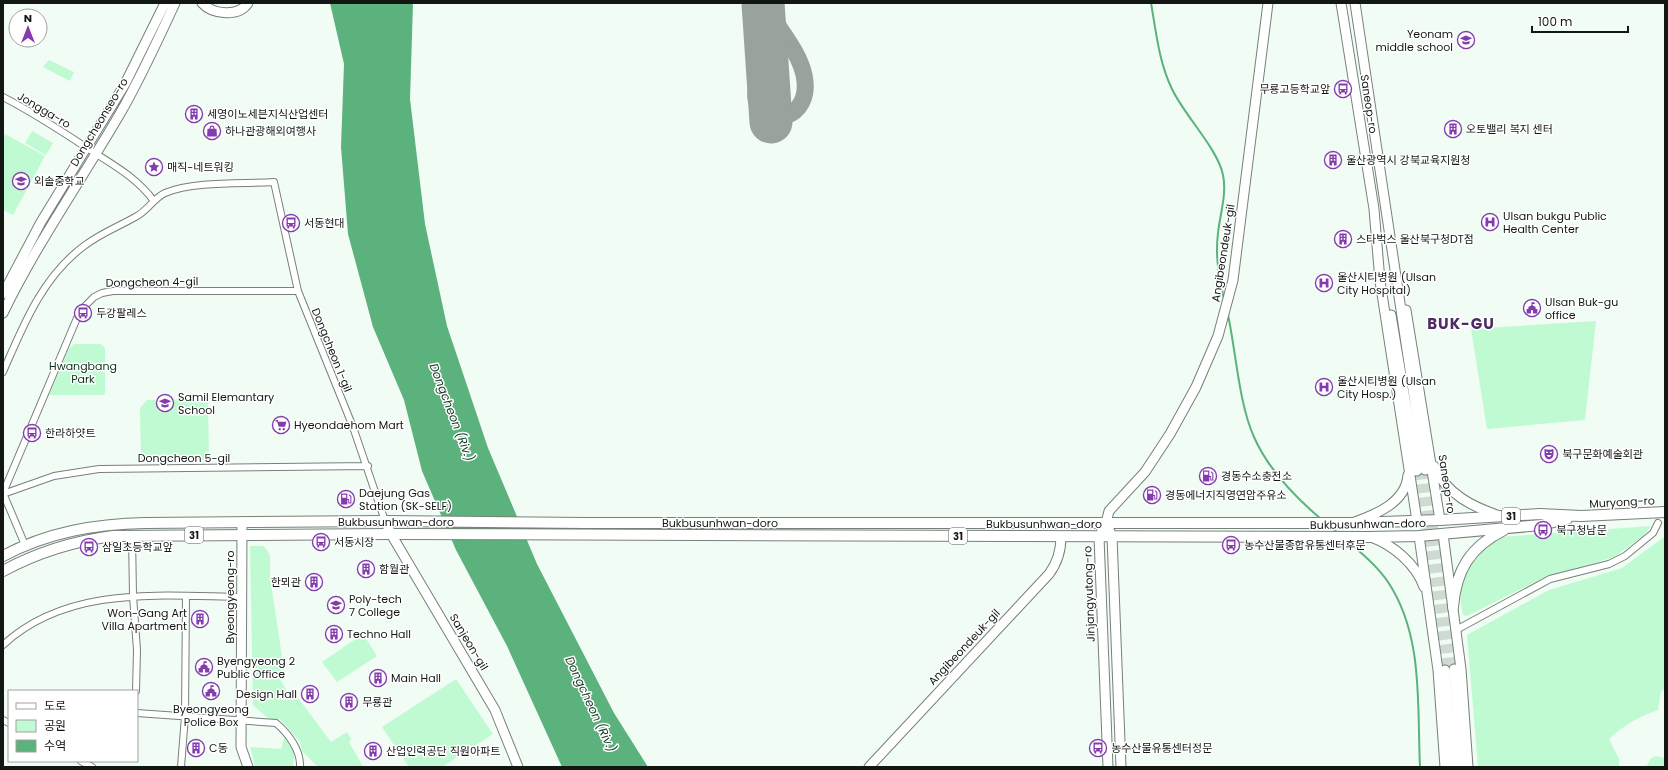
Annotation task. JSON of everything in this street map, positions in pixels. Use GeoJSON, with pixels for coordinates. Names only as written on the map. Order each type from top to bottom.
{"type":"FeatureCollection","features":[{"type":"Feature","properties":{"kind":"main road","name":"Dongcheonseo-ro"},"geometry":{"type":"LineString","coordinates":[[3,294],[41,222],[87,148],[124,84],[165,3]]}},
{"type":"Feature","properties":{"kind":"main road","name":"Dongcheonseo-ro"},"geometry":{"type":"LineString","coordinates":[[3,313],[38,247],[134,89],[175,3]]}},
{"type":"Feature","properties":{"kind":"main road"},"geometry":{"type":"LineString","coordinates":[[202,3],[210,10],[218,12],[237,12],[244,9],[248,3]]}},
{"type":"Feature","properties":{"kind":"main road","name":"Angibeondeuk-gil"},"geometry":{"type":"LineString","coordinates":[[1106,523],[1109,510],[1145,472],[1170,434],[1196,387],[1218,336],[1233,280],[1268,3]]}},
{"type":"Feature","properties":{"kind":"main road","name":"Saneop-ro"},"geometry":{"type":"LineString","coordinates":[[1341,3],[1374,209],[1380,280],[1416,470]]}},
{"type":"Feature","properties":{"kind":"main road","name":"Saneop-ro"},"geometry":{"type":"LineString","coordinates":[[1355,3],[1386,206],[1409,326],[1443,534],[1462,684],[1468,767]]}},
{"type":"Feature","properties":{"kind":"main road","name":"Saneop-ro"},"geometry":{"type":"LineString","coordinates":[[1386,206],[1416,470],[1417,521],[1438,670],[1445,767]]}},
{"type":"Feature","properties":{"kind":"main road"},"geometry":{"type":"LineString","coordinates":[[1430,458],[1442,480],[1460,499],[1470,505],[1503,517]]}},
{"type":"Feature","properties":{"kind":"main road"},"geometry":{"type":"LineString","coordinates":[[1349,523],[1381,511],[1395,500],[1416,470]]}},
{"type":"Feature","properties":{"kind":"main road","name":"Muryong-ro"},"geometry":{"type":"LineString","coordinates":[[1440,520],[1540,514],[1581,516],[1665,512]]}},
{"type":"Feature","properties":{"kind":"main road","name":"Muryong-ro"},"geometry":{"type":"LineString","coordinates":[[1443,534],[1541,525],[1581,516]]}},
{"type":"Feature","properties":{"kind":"main road","name":"Bukbusunhwan-doro"},"geometry":{"type":"LineString","coordinates":[[3,556],[25,545],[67,531],[112,524],[385,520],[586,523],[1349,523],[1440,520]]}},
{"type":"Feature","properties":{"kind":"main road","name":"Sanjeon-gil"},"geometry":{"type":"LineString","coordinates":[[385,520],[391,534],[495,710],[518,767]]}},
{"type":"Feature","properties":{"kind":"main road","name":"Byeongyeong-ro"},"geometry":{"type":"LineString","coordinates":[[242,522],[241,747],[248,767]]}},
{"type":"Feature","properties":{"kind":"main road"},"geometry":{"type":"LineString","coordinates":[[1106,523],[1112,537],[1121,767]]}},
{"type":"Feature","properties":{"kind":"main road","name":"Jinjangyutong-ro"},"geometry":{"type":"LineString","coordinates":[[1106,523],[1099,537],[1108,767]]}},
{"type":"Feature","properties":{"kind":"main road"},"geometry":{"type":"LineString","coordinates":[[1453,607],[1456,583],[1462,566],[1481,546],[1497,534],[1511,528]]}},
{"type":"Feature","properties":{"kind":"main road","name":"Bukbusunhwan-doro"},"geometry":{"type":"LineString","coordinates":[[3,571],[30,557],[70,543],[98,538],[132,536],[591,534],[1366,537],[1443,534]]}},
{"type":"Feature","properties":{"kind":"main road","name":"Angibeondeuk-gil"},"geometry":{"type":"LineString","coordinates":[[869,767],[1050,574],[1056,566],[1059,556],[1061,536]]}},
{"type":"Feature","properties":{"kind":"main road"},"geometry":{"type":"LineString","coordinates":[[1366,537],[1395,550],[1411,565],[1422,581],[1429,599]]}},
{"type":"Feature","properties":{"kind":"main road"},"geometry":{"type":"LineString","coordinates":[[1452,767],[1450,669],[1461,767]]}},
{"type":"Feature","properties":{"kind":"street","name":"Jongga-ro"},"geometry":{"type":"LineString","coordinates":[[3,97],[95,153],[134,179],[154,201]]}},
{"type":"Feature","properties":{"kind":"street","name":"Dongcheon 1-gil"},"geometry":{"type":"LineString","coordinates":[[154,201],[165,193],[190,187],[274,182],[298,291],[368,466],[385,520]]}},
{"type":"Feature","properties":{"kind":"street"},"geometry":{"type":"LineString","coordinates":[[3,372],[30,311],[47,285],[64,264],[83,246],[104,232],[145,211],[154,201]]}},
{"type":"Feature","properties":{"kind":"street","name":"Dongcheon 4-gil"},"geometry":{"type":"LineString","coordinates":[[3,494],[67,340],[80,311],[87,303],[102,293],[113,291],[298,291]]}},
{"type":"Feature","properties":{"kind":"street","name":"Dongcheon 5-gil"},"geometry":{"type":"LineString","coordinates":[[3,494],[54,476],[99,469],[368,466]]}},
{"type":"Feature","properties":{"kind":"street"},"geometry":{"type":"LineString","coordinates":[[3,494],[25,545]]}},
{"type":"Feature","properties":{"kind":"street"},"geometry":{"type":"LineString","coordinates":[[1456,630],[1550,579],[1609,564],[1624,556],[1653,533],[1658,523]]}},
{"type":"Feature","properties":{"kind":"street"},"geometry":{"type":"LineString","coordinates":[[132,536],[133,596],[137,650],[136,690]]}},
{"type":"Feature","properties":{"kind":"street"},"geometry":{"type":"LineString","coordinates":[[3,645],[30,624],[69,607],[105,599],[133,596],[242,597]]}},
{"type":"Feature","properties":{"kind":"street"},"geometry":{"type":"LineString","coordinates":[[181,767],[185,716],[186,596]]}},
{"type":"Feature","properties":{"kind":"street"},"geometry":{"type":"LineString","coordinates":[[138,713],[276,723],[297,749],[300,755],[300,767]]}},
{"type":"Feature","properties":{"kind":"street"},"geometry":{"type":"LineString","coordinates":[[83,762],[92,767]]}},
{"type":"Feature","properties":{"kind":"green space"},"geometry":{"type":"Polygon","coordinates":[[[49,60],[74,72],[70,81],[43,67],[49,60]]]}},
{"type":"Feature","properties":{"kind":"green space"},"geometry":{"type":"Polygon","coordinates":[[[32,131],[53,143],[46,155],[25,143],[32,131]]]}},
{"type":"Feature","properties":{"kind":"green space"},"geometry":{"type":"Polygon","coordinates":[[[5,134],[45,156],[13,215],[3,210],[3,137],[5,134]]]}},
{"type":"Feature","properties":{"kind":"green space"},"geometry":{"type":"Polygon","coordinates":[[[1596,321],[1585,420],[1487,429],[1471,329],[1596,321]]]}},
{"type":"Feature","properties":{"kind":"green space","name":"Hwangbang Park"},"geometry":{"type":"Polygon","coordinates":[[[74,344],[101,344],[105,348],[105,395],[49,395],[69,348],[74,344]]]}},
{"type":"Feature","properties":{"kind":"green space"},"geometry":{"type":"Polygon","coordinates":[[[208,399],[209,457],[206,460],[141,460],[140,408],[147,400],[208,399]]]}},
{"type":"Feature","properties":{"kind":"green space"},"geometry":{"type":"Polygon","coordinates":[[[1651,526],[1643,536],[1614,557],[1541,579],[1467,616],[1463,615],[1460,589],[1462,578],[1466,569],[1480,553],[1501,537],[1651,526]]]}},
{"type":"Feature","properties":{"kind":"green space"},"geometry":{"type":"Polygon","coordinates":[[[1664,537],[1665,690],[1661,691],[1658,710],[1644,715],[1632,722],[1609,739],[1619,759],[1619,767],[1478,767],[1467,635],[1549,590],[1622,568],[1664,537]]]}},
{"type":"Feature","properties":{"kind":"green space"},"geometry":{"type":"Polygon","coordinates":[[[250,546],[263,546],[270,556],[270,577],[284,670],[279,673],[280,679],[288,693],[293,691],[331,742],[347,732],[351,739],[349,742],[363,767],[318,767],[302,751],[300,742],[280,719],[270,720],[253,705],[250,546]]]}},
{"type":"Feature","properties":{"kind":"green space"},"geometry":{"type":"Polygon","coordinates":[[[363,634],[377,656],[337,682],[322,662],[363,634]]]}},
{"type":"Feature","properties":{"kind":"green space"},"geometry":{"type":"Polygon","coordinates":[[[456,679],[493,734],[442,767],[409,767],[382,727],[456,679]]]}},
{"type":"Feature","properties":{"kind":"green space"},"geometry":{"type":"Polygon","coordinates":[[[285,735],[295,747],[293,767],[255,767],[250,747],[281,749],[285,735]]]}},
{"type":"Feature","properties":{"kind":"green space"},"geometry":{"type":"Polygon","coordinates":[[[1656,756],[1665,758],[1665,767],[1646,767],[1651,758],[1656,756]]]}},
{"type":"Feature","properties":{"kind":"water","name":"Dongcheon (Riv.)"},"geometry":{"type":"Polygon","coordinates":[[[330,3],[413,3],[410,99],[425,224],[447,326],[488,448],[537,564],[614,713],[648,767],[562,767],[507,646],[456,550],[422,471],[404,400],[373,327],[348,234],[341,147],[344,64],[330,3]]]}},
{"type":"Feature","properties":{"kind":"waterway"},"geometry":{"type":"LineString","coordinates":[[1151,3],[1158,47],[1164,69],[1172,89],[1184,110],[1215,154],[1223,175],[1224,197],[1218,233],[1217,258],[1224,299]]}},
{"type":"Feature","properties":{"kind":"waterway"},"geometry":{"type":"LineString","coordinates":[[1228,315],[1241,394],[1254,437],[1274,471],[1292,492],[1321,519]]}},
{"type":"Feature","properties":{"kind":"waterway"},"geometry":{"type":"LineString","coordinates":[[1331,527],[1338,533]]}},
{"type":"Feature","properties":{"kind":"waterway"},"geometry":{"type":"LineString","coordinates":[[1347,541],[1369,560],[1384,576],[1400,603],[1408,625],[1416,672],[1420,767]]}},
{"type":"Feature","properties":{"kind":"taxiway"},"geometry":{"type":"LineString","coordinates":[[765,3],[797,56],[804,75],[805,91],[801,103],[794,111],[785,116],[776,117],[767,115],[760,109],[756,99],[756,87],[764,57],[765,30]]}},
{"type":"Feature","properties":{"kind":"runway"},"geometry":{"type":"LineString","coordinates":[[763,3],[771,122]]}},
{"type":"Feature","properties":{"kind":"tunnel"},"geometry":{"type":"LineString","coordinates":[[1425,470],[1454,669]]}},
{"type":"Feature","properties":{"kind":"tunnel"},"geometry":{"type":"LineString","coordinates":[[1417,471],[1445,670]]}},
{"type":"Feature","properties":{"kind":"place","name":"Yeonam middle school"},"geometry":{"type":"Point","coordinates":[1466,40]}},
{"type":"Feature","properties":{"kind":"place","name":"무룡고등학교앞"},"geometry":{"type":"Point","coordinates":[1343,89]}},
{"type":"Feature","properties":{"kind":"place","name":"세영이노세븐지식산업센터"},"geometry":{"type":"Point","coordinates":[194,114]}},
{"type":"Feature","properties":{"kind":"place","name":"오토밸리 복지 센터"},"geometry":{"type":"Point","coordinates":[1453,129]}},
{"type":"Feature","properties":{"kind":"place","name":"하나관광해외여행사"},"geometry":{"type":"Point","coordinates":[212,131]}},
{"type":"Feature","properties":{"kind":"place","name":"울산광역시 강북교육지원청"},"geometry":{"type":"Point","coordinates":[1333,160]}},
{"type":"Feature","properties":{"kind":"place","name":"매직-네트워킹"},"geometry":{"type":"Point","coordinates":[154,167]}},
{"type":"Feature","properties":{"kind":"place","name":"외솔중학교"},"geometry":{"type":"Point","coordinates":[21,181]}},
{"type":"Feature","properties":{"kind":"place","name":"Ulsan bukgu Public Health Center"},"geometry":{"type":"Point","coordinates":[1490,222]}},
{"type":"Feature","properties":{"kind":"place","name":"서동현대"},"geometry":{"type":"Point","coordinates":[291,223]}},
{"type":"Feature","properties":{"kind":"place","name":"스타벅스 울산북구청DT점"},"geometry":{"type":"Point","coordinates":[1343,239]}},
{"type":"Feature","properties":{"kind":"place","name":"울산시티병원 (Ulsan City Hospital)"},"geometry":{"type":"Point","coordinates":[1324,283]}},
{"type":"Feature","properties":{"kind":"place","name":"Ulsan Buk-gu office"},"geometry":{"type":"Point","coordinates":[1532,308]}},
{"type":"Feature","properties":{"kind":"place","name":"두강팔레스"},"geometry":{"type":"Point","coordinates":[83,313]}},
{"type":"Feature","properties":{"kind":"place","name":"울산시티병원 (Ulsan City Hosp.)"},"geometry":{"type":"Point","coordinates":[1324,387]}},
{"type":"Feature","properties":{"kind":"place","name":"Samil Elemantary School"},"geometry":{"type":"Point","coordinates":[165,403]}},
{"type":"Feature","properties":{"kind":"place","name":"Hyeondaehom Mart"},"geometry":{"type":"Point","coordinates":[281,425]}},
{"type":"Feature","properties":{"kind":"place","name":"한라하얏트"},"geometry":{"type":"Point","coordinates":[32,433]}},
{"type":"Feature","properties":{"kind":"place","name":"북구문화예술회관"},"geometry":{"type":"Point","coordinates":[1549,454]}},
{"type":"Feature","properties":{"kind":"place","name":"경동수소충전소"},"geometry":{"type":"Point","coordinates":[1208,476]}},
{"type":"Feature","properties":{"kind":"place","name":"경동에너지직영연암주유소"},"geometry":{"type":"Point","coordinates":[1152,495]}},
{"type":"Feature","properties":{"kind":"place","name":"Daejung Gas Station (SK-SELF)"},"geometry":{"type":"Point","coordinates":[346,499]}},
{"type":"Feature","properties":{"kind":"place","name":"북구청남문"},"geometry":{"type":"Point","coordinates":[1543,530]}},
{"type":"Feature","properties":{"kind":"place","name":"서동시장"},"geometry":{"type":"Point","coordinates":[321,542]}},
{"type":"Feature","properties":{"kind":"place","name":"농수산물종합유통센터후문"},"geometry":{"type":"Point","coordinates":[1231,545]}},
{"type":"Feature","properties":{"kind":"place","name":"삼일초등학교앞"},"geometry":{"type":"Point","coordinates":[89,547]}},
{"type":"Feature","properties":{"kind":"place","name":"함월관"},"geometry":{"type":"Point","coordinates":[366,569]}},
{"type":"Feature","properties":{"kind":"place","name":"한뫼관"},"geometry":{"type":"Point","coordinates":[314,582]}},
{"type":"Feature","properties":{"kind":"place","name":"Poly-tech 7 College"},"geometry":{"type":"Point","coordinates":[336,605]}},
{"type":"Feature","properties":{"kind":"place","name":"Won-Gang Art Villa Apartment"},"geometry":{"type":"Point","coordinates":[200,619]}},
{"type":"Feature","properties":{"kind":"place","name":"Techno Hall"},"geometry":{"type":"Point","coordinates":[334,634]}},
{"type":"Feature","properties":{"kind":"place","name":"Byengyeong 2 Public Office"},"geometry":{"type":"Point","coordinates":[204,667]}},
{"type":"Feature","properties":{"kind":"place","name":"Main Hall"},"geometry":{"type":"Point","coordinates":[378,678]}},
{"type":"Feature","properties":{"kind":"place","name":"Byeongyeong Police Box"},"geometry":{"type":"Point","coordinates":[211,691]}},
{"type":"Feature","properties":{"kind":"place","name":"Design Hall"},"geometry":{"type":"Point","coordinates":[310,694]}},
{"type":"Feature","properties":{"kind":"place","name":"무룡관"},"geometry":{"type":"Point","coordinates":[349,702]}},
{"type":"Feature","properties":{"kind":"place","name":"C동"},"geometry":{"type":"Point","coordinates":[196,748]}},
{"type":"Feature","properties":{"kind":"place","name":"농수산물유통센터정문"},"geometry":{"type":"Point","coordinates":[1098,748]}},
{"type":"Feature","properties":{"kind":"place","name":"산업인력공단 직원아파트"},"geometry":{"type":"Point","coordinates":[373,751]}},
{"type":"Feature","properties":{"kind":"district","name":"BUK-GU"},"geometry":{"type":"Point","coordinates":[1461,323]}}]}
